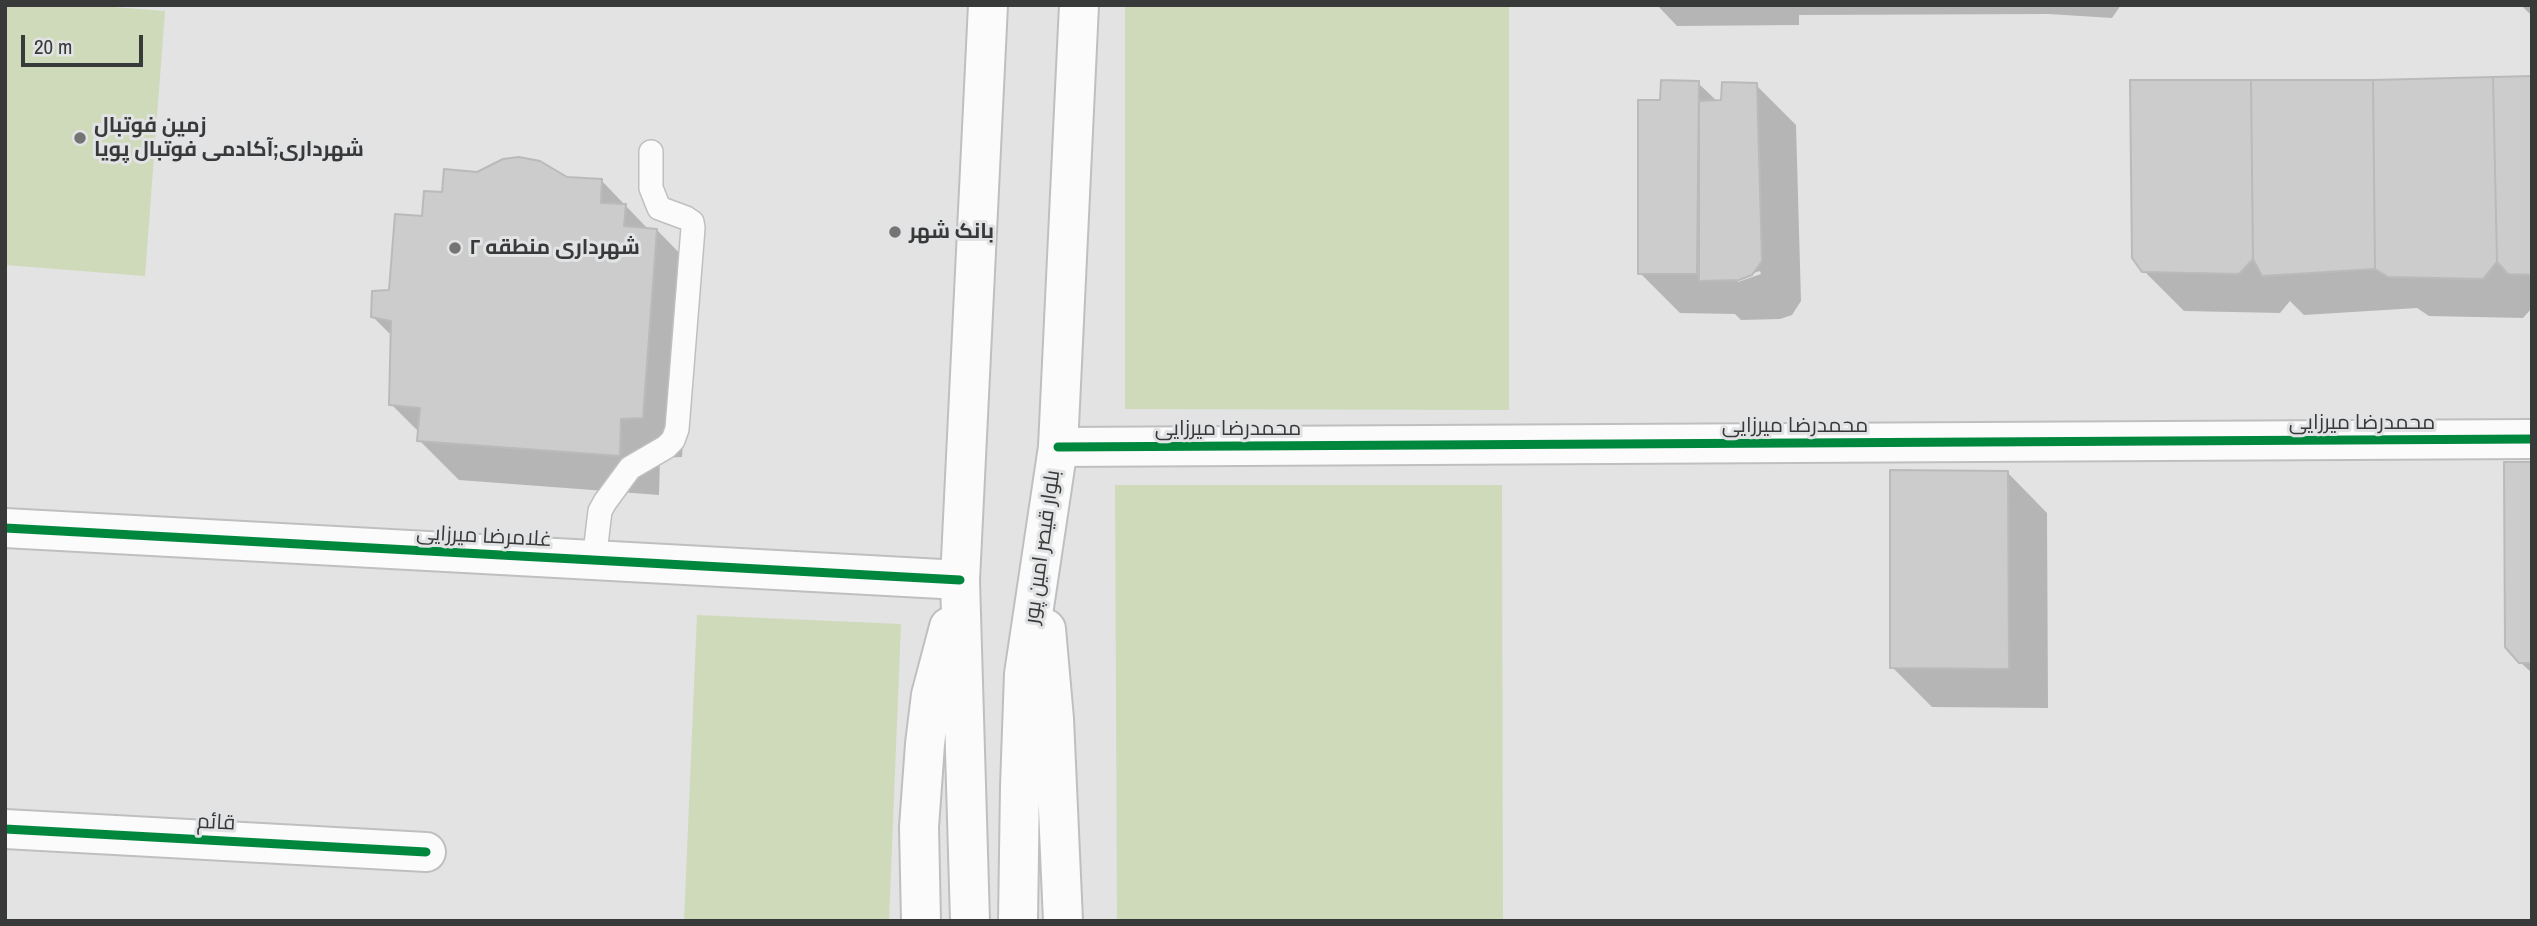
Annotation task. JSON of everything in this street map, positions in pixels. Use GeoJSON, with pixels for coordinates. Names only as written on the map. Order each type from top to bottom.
{"type":"FeatureCollection","features":[{"type":"Feature","properties":{"kind":"street"},"geometry":{"type":"LineString","coordinates":[[970,921],[960,580],[988,5]]}},
{"type":"Feature","properties":{"kind":"street","name":"بلوار قیصر امین پور"},"geometry":{"type":"LineString","coordinates":[[1018,921],[1024,674],[1058,447],[1079,5]]}},
{"type":"Feature","properties":{"kind":"street","name":"محمدرضا میرزایی"},"geometry":{"type":"LineString","coordinates":[[1058,447],[2532,439]]}},
{"type":"Feature","properties":{"kind":"street","name":"غلامرضا میرزایی"},"geometry":{"type":"LineString","coordinates":[[5,528],[960,580]]}},
{"type":"Feature","properties":{"kind":"street"},"geometry":{"type":"LineString","coordinates":[[1041,566],[1054,719],[1063,921]]}},
{"type":"Feature","properties":{"kind":"street"},"geometry":{"type":"LineString","coordinates":[[921,921],[919,827],[925,744],[931,695],[960,580]]}},
{"type":"Feature","properties":{"kind":"street","name":"قائم"},"geometry":{"type":"LineString","coordinates":[[5,829],[426,852]]}},
{"type":"Feature","properties":{"kind":"lane"},"geometry":{"type":"LineString","coordinates":[[594,561],[600,511],[605,502],[630,468],[666,447],[673,440],[677,429],[693,229],[692,222],[686,218],[659,208],[651,188],[651,152]]}},
{"type":"Feature","properties":{"kind":"green space","name":"زمین فوتبال شهرداری;آکادمی فوتبال پویا"},"geometry":{"type":"Polygon","coordinates":[[[5,5],[88,5],[165,11],[145,276],[5,265],[5,5]]]}},
{"type":"Feature","properties":{"kind":"green space"},"geometry":{"type":"Polygon","coordinates":[[[1125,5],[1509,5],[1509,410],[1125,409],[1125,5]]]}},
{"type":"Feature","properties":{"kind":"green space"},"geometry":{"type":"Polygon","coordinates":[[[1115,485],[1502,485],[1503,921],[1117,921],[1115,485]]]}},
{"type":"Feature","properties":{"kind":"green space"},"geometry":{"type":"Polygon","coordinates":[[[697,615],[901,624],[889,921],[684,921],[697,615]]]}},
{"type":"Feature","properties":{"kind":"building"},"geometry":{"type":"Polygon","coordinates":[[[2532,76],[2532,275],[2508,274],[2497,262],[2493,77],[2532,76]]]}},
{"type":"Feature","properties":{"kind":"building"},"geometry":{"type":"Polygon","coordinates":[[[2493,77],[2497,262],[2483,279],[2388,277],[2375,269],[2373,80],[2493,77]]]}},
{"type":"Feature","properties":{"kind":"building"},"geometry":{"type":"Polygon","coordinates":[[[1661,80],[1699,81],[1697,274],[1638,274],[1638,100],[1660,100],[1661,80]]]}},
{"type":"Feature","properties":{"kind":"building"},"geometry":{"type":"Polygon","coordinates":[[[2130,80],[2251,80],[2253,259],[2239,274],[2142,272],[2132,258],[2130,80]]]}},
{"type":"Feature","properties":{"kind":"building"},"geometry":{"type":"Polygon","coordinates":[[[2251,80],[2373,80],[2375,269],[2262,276],[2253,259],[2251,80]]]}},
{"type":"Feature","properties":{"kind":"building"},"geometry":{"type":"Polygon","coordinates":[[[1722,82],[1757,83],[1762,261],[1752,275],[1739,280],[1699,281],[1699,101],[1721,100],[1722,82]]]}},
{"type":"Feature","properties":{"kind":"building","name":"شهرداری منطقه ۲"},"geometry":{"type":"Polygon","coordinates":[[[519,157],[540,161],[567,177],[602,179],[601,203],[626,204],[624,226],[657,229],[643,418],[621,419],[620,456],[417,441],[420,408],[389,405],[391,321],[371,317],[372,291],[389,290],[395,214],[422,216],[424,191],[442,192],[444,169],[477,172],[503,159],[519,157]]]}},
{"type":"Feature","properties":{"kind":"building"},"geometry":{"type":"Polygon","coordinates":[[[2504,462],[2532,462],[2532,663],[2519,663],[2505,647],[2504,462]]]}},
{"type":"Feature","properties":{"kind":"building"},"geometry":{"type":"Polygon","coordinates":[[[1890,470],[2008,471],[2009,669],[1890,668],[1890,470]]]}},
{"type":"Feature","properties":{"kind":"cycle path"},"geometry":{"type":"LineString","coordinates":[[1058,447],[2532,439]]}},
{"type":"Feature","properties":{"kind":"cycle path"},"geometry":{"type":"LineString","coordinates":[[5,528],[960,580]]}},
{"type":"Feature","properties":{"kind":"cycle path"},"geometry":{"type":"LineString","coordinates":[[5,829],[426,852]]}},
{"type":"Feature","properties":{"kind":"place","name":"زمین فوتبال شهرداری;آکادمی فوتبال پویا"},"geometry":{"type":"Point","coordinates":[80,138]}},
{"type":"Feature","properties":{"kind":"place","name":"بانک شهر"},"geometry":{"type":"Point","coordinates":[895,232]}},
{"type":"Feature","properties":{"kind":"place","name":"شهرداری منطقه ۲"},"geometry":{"type":"Point","coordinates":[455,248]}}]}
